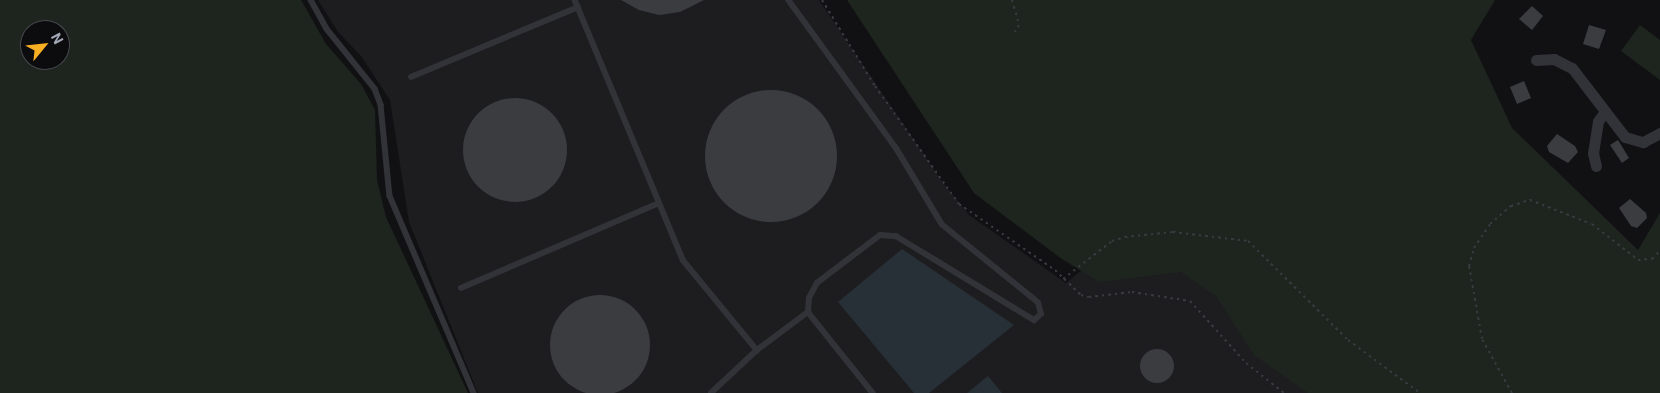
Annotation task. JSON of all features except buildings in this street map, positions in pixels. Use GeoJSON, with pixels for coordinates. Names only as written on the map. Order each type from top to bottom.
{"type":"FeatureCollection","features":[{"type":"Feature","properties":{"kind":"street"},"geometry":{"type":"LineString","coordinates":[[1536,60],[1554,59],[1572,68],[1618,131],[1634,141],[1643,142],[1660,133]]}},
{"type":"Feature","properties":{"kind":"street"},"geometry":{"type":"LineString","coordinates":[[1596,166],[1593,153],[1598,121],[1604,113]]}},
{"type":"Feature","properties":{"kind":"lane"},"geometry":{"type":"LineString","coordinates":[[311,0],[327,29],[375,89],[381,105],[390,196],[474,393]]}},
{"type":"Feature","properties":{"kind":"lane"},"geometry":{"type":"LineString","coordinates":[[576,0],[683,260],[757,350]]}},
{"type":"Feature","properties":{"kind":"lane"},"geometry":{"type":"LineString","coordinates":[[788,0],[897,150],[942,224],[1038,303],[1042,314],[1034,320],[896,236],[880,235],[816,283],[808,298],[808,312],[873,393]]}},
{"type":"Feature","properties":{"kind":"lane"},"geometry":{"type":"LineString","coordinates":[[411,77],[578,8]]}},
{"type":"Feature","properties":{"kind":"lane"},"geometry":{"type":"LineString","coordinates":[[461,288],[659,203]]}},
{"type":"Feature","properties":{"kind":"lane"},"geometry":{"type":"LineString","coordinates":[[711,393],[757,350],[808,312]]}},
{"type":"Feature","properties":{"kind":"path"},"geometry":{"type":"LineString","coordinates":[[822,0],[875,86],[959,204],[1063,279],[1076,291],[1089,297],[1132,292],[1190,301],[1246,363],[1284,393]]}},
{"type":"Feature","properties":{"kind":"path"},"geometry":{"type":"LineString","coordinates":[[1012,0],[1019,25],[1014,32]]}},
{"type":"Feature","properties":{"kind":"path"},"geometry":{"type":"LineString","coordinates":[[1512,393],[1482,339],[1469,266],[1474,248],[1490,224],[1511,206],[1530,200],[1592,224],[1638,260],[1652,259],[1660,251]]}},
{"type":"Feature","properties":{"kind":"path"},"geometry":{"type":"LineString","coordinates":[[1063,279],[1112,241],[1125,236],[1173,232],[1248,241],[1348,340],[1420,393]]}},
{"type":"Feature","properties":{"kind":"shaded area"},"geometry":{"type":"Polygon","coordinates":[[[0,0],[301,0],[326,44],[361,84],[375,110],[377,180],[386,217],[468,393],[0,393],[0,0]]]}},
{"type":"Feature","properties":{"kind":"shaded area"},"geometry":{"type":"Polygon","coordinates":[[[318,0],[819,0],[941,180],[969,215],[1066,283],[1116,242],[1171,235],[1413,393],[478,393],[409,222],[390,100],[361,56],[338,32],[318,0]]]}},
{"type":"Feature","properties":{"kind":"shaded area"},"geometry":{"type":"Polygon","coordinates":[[[847,0],[1495,0],[1471,40],[1512,128],[1638,250],[1660,213],[1660,393],[1308,393],[1254,355],[1216,296],[1181,272],[1099,282],[1059,257],[974,193],[847,0]]]}},
{"type":"Feature","properties":{"kind":"shaded area"},"geometry":{"type":"Polygon","coordinates":[[[1640,25],[1660,40],[1660,80],[1621,51],[1640,25]]]}},
{"type":"Feature","properties":{"kind":"shaded area"},"geometry":{"type":"Polygon","coordinates":[[[902,249],[1014,325],[929,393],[914,393],[838,302],[902,249]]]}},
{"type":"Feature","properties":{"kind":"shaded area"},"geometry":{"type":"Polygon","coordinates":[[[988,376],[1002,393],[967,393],[988,376]]]}}]}
